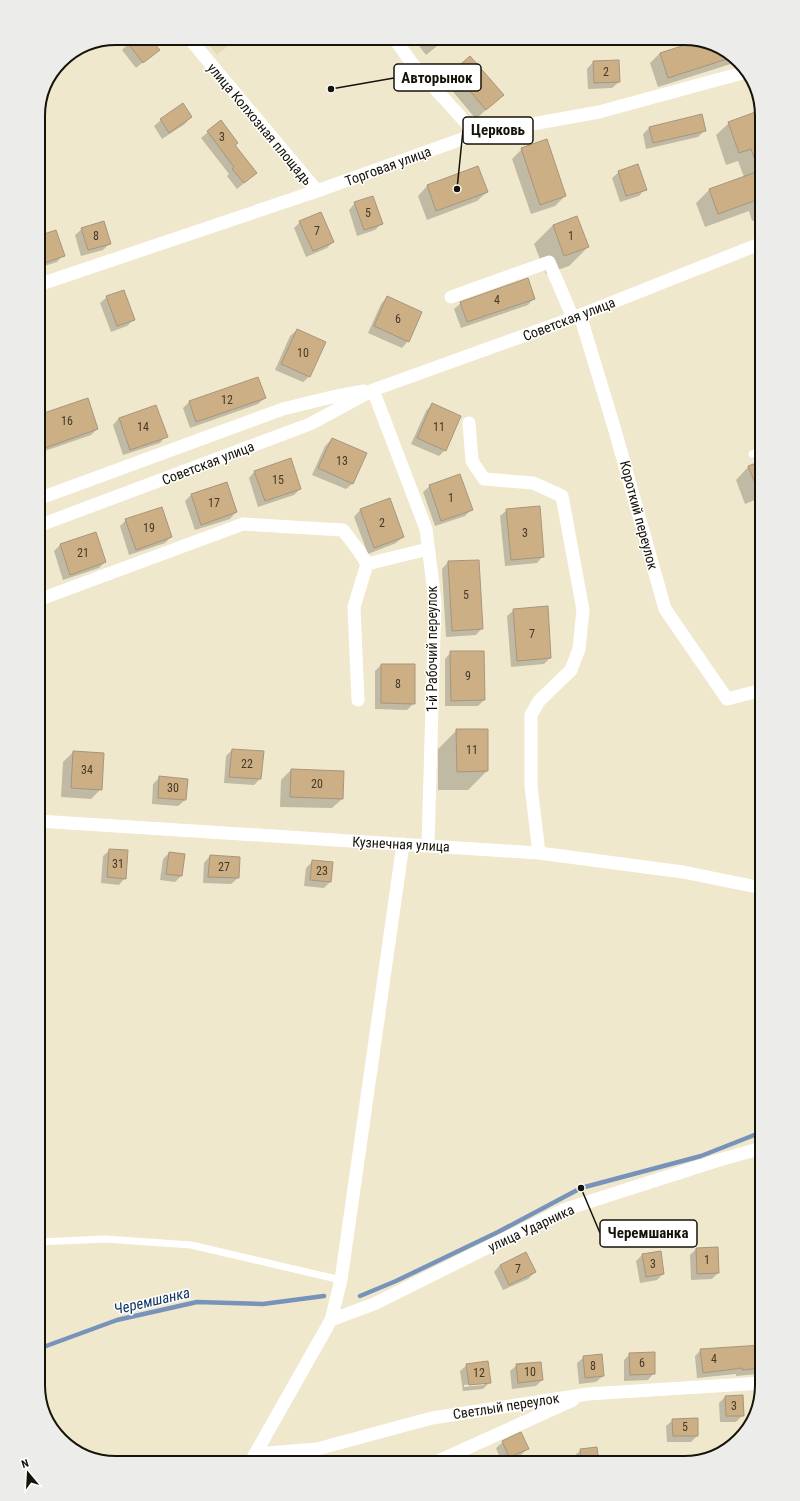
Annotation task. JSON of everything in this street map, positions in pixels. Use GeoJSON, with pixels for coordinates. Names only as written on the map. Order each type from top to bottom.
{"type":"FeatureCollection","features":[{"type":"Feature","properties":{"kind":"street","name":"улица Колхозная площадь"},"geometry":{"type":"LineString","coordinates":[[195,45],[317,191]]}},
{"type":"Feature","properties":{"kind":"street"},"geometry":{"type":"LineString","coordinates":[[399,45],[411,62],[476,134]]}},
{"type":"Feature","properties":{"kind":"street","name":"Торговая улица"},"geometry":{"type":"LineString","coordinates":[[45,283],[317,191],[476,134],[599,112],[740,74]]}},
{"type":"Feature","properties":{"kind":"street","name":"Советская улица"},"geometry":{"type":"LineString","coordinates":[[45,523],[310,424],[373,390],[576,317],[755,246]]}},
{"type":"Feature","properties":{"kind":"street","name":"Короткий переулок"},"geometry":{"type":"LineString","coordinates":[[451,296],[549,262],[576,317],[614,427],[665,609],[727,699],[755,692]]}},
{"type":"Feature","properties":{"kind":"street","name":"Советская улица"},"geometry":{"type":"LineString","coordinates":[[45,496],[283,409],[332,397],[373,390]]}},
{"type":"Feature","properties":{"kind":"street","name":"1-й Рабочий переулок"},"geometry":{"type":"LineString","coordinates":[[373,390],[426,529],[435,602],[428,845]]}},
{"type":"Feature","properties":{"kind":"street"},"geometry":{"type":"LineString","coordinates":[[469,423],[472,462],[484,479],[533,484],[562,496],[583,610],[579,649],[571,670],[540,701],[530,715],[531,786],[539,853]]}},
{"type":"Feature","properties":{"kind":"street"},"geometry":{"type":"LineString","coordinates":[[45,597],[243,524],[343,530],[367,564],[354,607],[358,700]]}},
{"type":"Feature","properties":{"kind":"street"},"geometry":{"type":"LineString","coordinates":[[367,564],[428,549]]}},
{"type":"Feature","properties":{"kind":"street","name":"Кузнечная улица"},"geometry":{"type":"LineString","coordinates":[[45,821],[539,853],[683,872],[755,887]]}},
{"type":"Feature","properties":{"kind":"street"},"geometry":{"type":"LineString","coordinates":[[253,1456],[331,1320],[340,1280],[403,844]]}},
{"type":"Feature","properties":{"kind":"street","name":"улица Ударника"},"geometry":{"type":"LineString","coordinates":[[331,1320],[374,1304],[563,1210],[755,1150]]}},
{"type":"Feature","properties":{"kind":"street","name":"Светлый переулок"},"geometry":{"type":"LineString","coordinates":[[266,1456],[317,1449],[432,1418],[588,1394],[755,1383]]}},
{"type":"Feature","properties":{"kind":"street"},"geometry":{"type":"LineString","coordinates":[[450,1456],[588,1394]]}},
{"type":"Feature","properties":{"kind":"lane"},"geometry":{"type":"LineString","coordinates":[[45,1242],[105,1239],[191,1245],[340,1280]]}},
{"type":"Feature","properties":{"kind":"shaded area"},"geometry":{"type":"Polygon","coordinates":[[[209,45],[229,45],[217,55],[209,45]]]}},
{"type":"Feature","properties":{"kind":"building"},"geometry":{"type":"Polygon","coordinates":[[[130,45],[156,45],[160,50],[143,63],[130,45]]]}},
{"type":"Feature","properties":{"kind":"building"},"geometry":{"type":"Polygon","coordinates":[[[689,45],[711,50],[726,59],[668,78],[660,53],[689,45]]]}},
{"type":"Feature","properties":{"kind":"building"},"geometry":{"type":"Polygon","coordinates":[[[470,56],[504,95],[486,110],[453,71],[470,56]]]}},
{"type":"Feature","properties":{"kind":"building"},"geometry":{"type":"Polygon","coordinates":[[[619,60],[620,82],[594,83],[593,61],[619,60]]]}},
{"type":"Feature","properties":{"kind":"building"},"geometry":{"type":"Polygon","coordinates":[[[183,103],[192,117],[169,133],[160,119],[183,103]]]}},
{"type":"Feature","properties":{"kind":"building"},"geometry":{"type":"Polygon","coordinates":[[[755,112],[755,160],[751,149],[739,153],[728,122],[755,112]]]}},
{"type":"Feature","properties":{"kind":"building"},"geometry":{"type":"Polygon","coordinates":[[[702,114],[706,131],[653,143],[649,127],[702,114]]]}},
{"type":"Feature","properties":{"kind":"building"},"geometry":{"type":"Polygon","coordinates":[[[221,120],[238,143],[235,145],[257,173],[244,183],[232,169],[234,167],[207,131],[221,120]]]}},
{"type":"Feature","properties":{"kind":"building"},"geometry":{"type":"Polygon","coordinates":[[[547,139],[566,196],[540,205],[521,148],[547,139]]]}},
{"type":"Feature","properties":{"kind":"building"},"geometry":{"type":"Polygon","coordinates":[[[638,164],[647,190],[626,196],[618,171],[638,164]]]}},
{"type":"Feature","properties":{"kind":"building"},"geometry":{"type":"Polygon","coordinates":[[[478,166],[488,192],[436,211],[427,185],[478,166]]]}},
{"type":"Feature","properties":{"kind":"building"},"geometry":{"type":"Polygon","coordinates":[[[755,172],[755,201],[718,214],[709,189],[755,172]]]}},
{"type":"Feature","properties":{"kind":"building"},"geometry":{"type":"Polygon","coordinates":[[[373,196],[383,224],[364,230],[354,202],[373,196]]]}},
{"type":"Feature","properties":{"kind":"building"},"geometry":{"type":"Polygon","coordinates":[[[321,212],[334,242],[313,251],[299,221],[321,212]]]}},
{"type":"Feature","properties":{"kind":"building"},"geometry":{"type":"Polygon","coordinates":[[[577,216],[589,247],[564,256],[553,225],[577,216]]]}},
{"type":"Feature","properties":{"kind":"building"},"geometry":{"type":"Polygon","coordinates":[[[104,221],[111,244],[88,250],[81,228],[104,221]]]}},
{"type":"Feature","properties":{"kind":"building"},"geometry":{"type":"Polygon","coordinates":[[[56,230],[65,256],[45,263],[45,234],[56,230]]]}},
{"type":"Feature","properties":{"kind":"building"},"geometry":{"type":"Polygon","coordinates":[[[528,278],[535,299],[467,322],[460,302],[528,278]]]}},
{"type":"Feature","properties":{"kind":"building"},"geometry":{"type":"Polygon","coordinates":[[[124,290],[135,320],[117,326],[106,296],[124,290]]]}},
{"type":"Feature","properties":{"kind":"building"},"geometry":{"type":"Polygon","coordinates":[[[387,296],[422,312],[409,342],[374,326],[387,296]]]}},
{"type":"Feature","properties":{"kind":"building"},"geometry":{"type":"Polygon","coordinates":[[[297,329],[326,342],[310,377],[281,364],[297,329]]]}},
{"type":"Feature","properties":{"kind":"building"},"geometry":{"type":"Polygon","coordinates":[[[258,377],[266,398],[196,422],[189,401],[258,377]]]}},
{"type":"Feature","properties":{"kind":"building"},"geometry":{"type":"Polygon","coordinates":[[[88,398],[98,429],[45,448],[45,413],[88,398]]]}},
{"type":"Feature","properties":{"kind":"building"},"geometry":{"type":"Polygon","coordinates":[[[432,403],[461,416],[446,451],[417,438],[432,403]]]}},
{"type":"Feature","properties":{"kind":"building"},"geometry":{"type":"Polygon","coordinates":[[[156,405],[168,437],[130,450],[119,418],[156,405]]]}},
{"type":"Feature","properties":{"kind":"building"},"geometry":{"type":"Polygon","coordinates":[[[332,438],[367,453],[353,484],[318,468],[332,438]]]}},
{"type":"Feature","properties":{"kind":"building"},"geometry":{"type":"Polygon","coordinates":[[[291,458],[301,489],[265,501],[254,471],[291,458]]]}},
{"type":"Feature","properties":{"kind":"building"},"geometry":{"type":"Polygon","coordinates":[[[755,464],[755,483],[748,466],[755,464]]]}},
{"type":"Feature","properties":{"kind":"building"},"geometry":{"type":"Polygon","coordinates":[[[460,474],[473,510],[441,521],[429,485],[460,474]]]}},
{"type":"Feature","properties":{"kind":"building"},"geometry":{"type":"Polygon","coordinates":[[[227,482],[237,512],[201,525],[191,494],[227,482]]]}},
{"type":"Feature","properties":{"kind":"building"},"geometry":{"type":"Polygon","coordinates":[[[390,498],[404,537],[374,548],[360,509],[390,498]]]}},
{"type":"Feature","properties":{"kind":"building"},"geometry":{"type":"Polygon","coordinates":[[[540,506],[544,557],[511,560],[506,509],[540,506]]]}},
{"type":"Feature","properties":{"kind":"building"},"geometry":{"type":"Polygon","coordinates":[[[162,507],[172,537],[136,550],[125,519],[162,507]]]}},
{"type":"Feature","properties":{"kind":"building"},"geometry":{"type":"Polygon","coordinates":[[[96,532],[106,562],[70,575],[60,544],[96,532]]]}},
{"type":"Feature","properties":{"kind":"building"},"geometry":{"type":"Polygon","coordinates":[[[479,560],[483,629],[452,631],[448,561],[479,560]]]}},
{"type":"Feature","properties":{"kind":"building"},"geometry":{"type":"Polygon","coordinates":[[[548,606],[551,658],[517,661],[513,609],[548,606]]]}},
{"type":"Feature","properties":{"kind":"building"},"geometry":{"type":"Polygon","coordinates":[[[450,651],[484,651],[485,700],[451,701],[450,651]]]}},
{"type":"Feature","properties":{"kind":"building"},"geometry":{"type":"Polygon","coordinates":[[[381,664],[415,664],[415,704],[381,703],[381,664]]]}},
{"type":"Feature","properties":{"kind":"building"},"geometry":{"type":"Polygon","coordinates":[[[456,729],[488,729],[488,771],[457,772],[456,729]]]}},
{"type":"Feature","properties":{"kind":"building"},"geometry":{"type":"Polygon","coordinates":[[[232,749],[264,751],[261,779],[229,777],[232,749]]]}},
{"type":"Feature","properties":{"kind":"building"},"geometry":{"type":"Polygon","coordinates":[[[73,751],[104,753],[102,790],[71,788],[73,751]]]}},
{"type":"Feature","properties":{"kind":"building"},"geometry":{"type":"Polygon","coordinates":[[[291,769],[344,771],[343,799],[290,797],[291,769]]]}},
{"type":"Feature","properties":{"kind":"building"},"geometry":{"type":"Polygon","coordinates":[[[159,776],[188,779],[186,800],[158,798],[159,776]]]}},
{"type":"Feature","properties":{"kind":"building"},"geometry":{"type":"Polygon","coordinates":[[[109,849],[128,850],[126,879],[107,877],[109,849]]]}},
{"type":"Feature","properties":{"kind":"building"},"geometry":{"type":"Polygon","coordinates":[[[169,852],[185,854],[182,876],[166,874],[169,852]]]}},
{"type":"Feature","properties":{"kind":"building"},"geometry":{"type":"Polygon","coordinates":[[[210,855],[240,857],[239,878],[208,877],[210,855]]]}},
{"type":"Feature","properties":{"kind":"building"},"geometry":{"type":"Polygon","coordinates":[[[312,860],[333,862],[331,882],[310,880],[312,860]]]}},
{"type":"Feature","properties":{"kind":"building"},"geometry":{"type":"Polygon","coordinates":[[[718,1247],[719,1273],[697,1274],[696,1248],[718,1247]]]}},
{"type":"Feature","properties":{"kind":"building"},"geometry":{"type":"Polygon","coordinates":[[[661,1251],[664,1274],[646,1277],[642,1254],[661,1251]]]}},
{"type":"Feature","properties":{"kind":"building"},"geometry":{"type":"Polygon","coordinates":[[[526,1252],[536,1272],[509,1285],[500,1265],[526,1252]]]}},
{"type":"Feature","properties":{"kind":"building"},"geometry":{"type":"Polygon","coordinates":[[[755,1345],[755,1369],[742,1370],[742,1368],[703,1373],[700,1349],[755,1345]]]}},
{"type":"Feature","properties":{"kind":"building"},"geometry":{"type":"Polygon","coordinates":[[[655,1352],[655,1374],[630,1375],[629,1353],[655,1352]]]}},
{"type":"Feature","properties":{"kind":"building"},"geometry":{"type":"Polygon","coordinates":[[[602,1354],[604,1376],[585,1378],[583,1356],[602,1354]]]}},
{"type":"Feature","properties":{"kind":"building"},"geometry":{"type":"Polygon","coordinates":[[[488,1361],[491,1383],[469,1385],[466,1364],[488,1361]]]}},
{"type":"Feature","properties":{"kind":"building"},"geometry":{"type":"Polygon","coordinates":[[[541,1362],[543,1380],[518,1383],[516,1364],[541,1362]]]}},
{"type":"Feature","properties":{"kind":"building"},"geometry":{"type":"Polygon","coordinates":[[[743,1395],[744,1416],[726,1416],[725,1396],[743,1395]]]}},
{"type":"Feature","properties":{"kind":"building"},"geometry":{"type":"Polygon","coordinates":[[[698,1418],[698,1436],[673,1436],[672,1419],[698,1418]]]}},
{"type":"Feature","properties":{"kind":"building"},"geometry":{"type":"Polygon","coordinates":[[[521,1432],[529,1449],[509,1456],[502,1441],[521,1432]]]}},
{"type":"Feature","properties":{"kind":"building"},"geometry":{"type":"Polygon","coordinates":[[[597,1447],[598,1456],[581,1456],[580,1449],[597,1447]]]}},
{"type":"Feature","properties":{"kind":"waterway","name":"Черемшанка"},"geometry":{"type":"LineString","coordinates":[[360,1296],[396,1281],[498,1232],[581,1188],[701,1156],[755,1135]]}},
{"type":"Feature","properties":{"kind":"waterway","name":"Черемшанка"},"geometry":{"type":"LineString","coordinates":[[45,1346],[117,1320],[197,1302],[263,1304],[324,1296]]}},
{"type":"Feature","properties":{"kind":"place","name":"Авторынок"},"geometry":{"type":"Point","coordinates":[331,89]}},
{"type":"Feature","properties":{"kind":"place","name":"Церковь"},"geometry":{"type":"Point","coordinates":[457,189]}},
{"type":"Feature","properties":{"kind":"place","name":"Черемшанка"},"geometry":{"type":"Point","coordinates":[581,1188]}}]}
